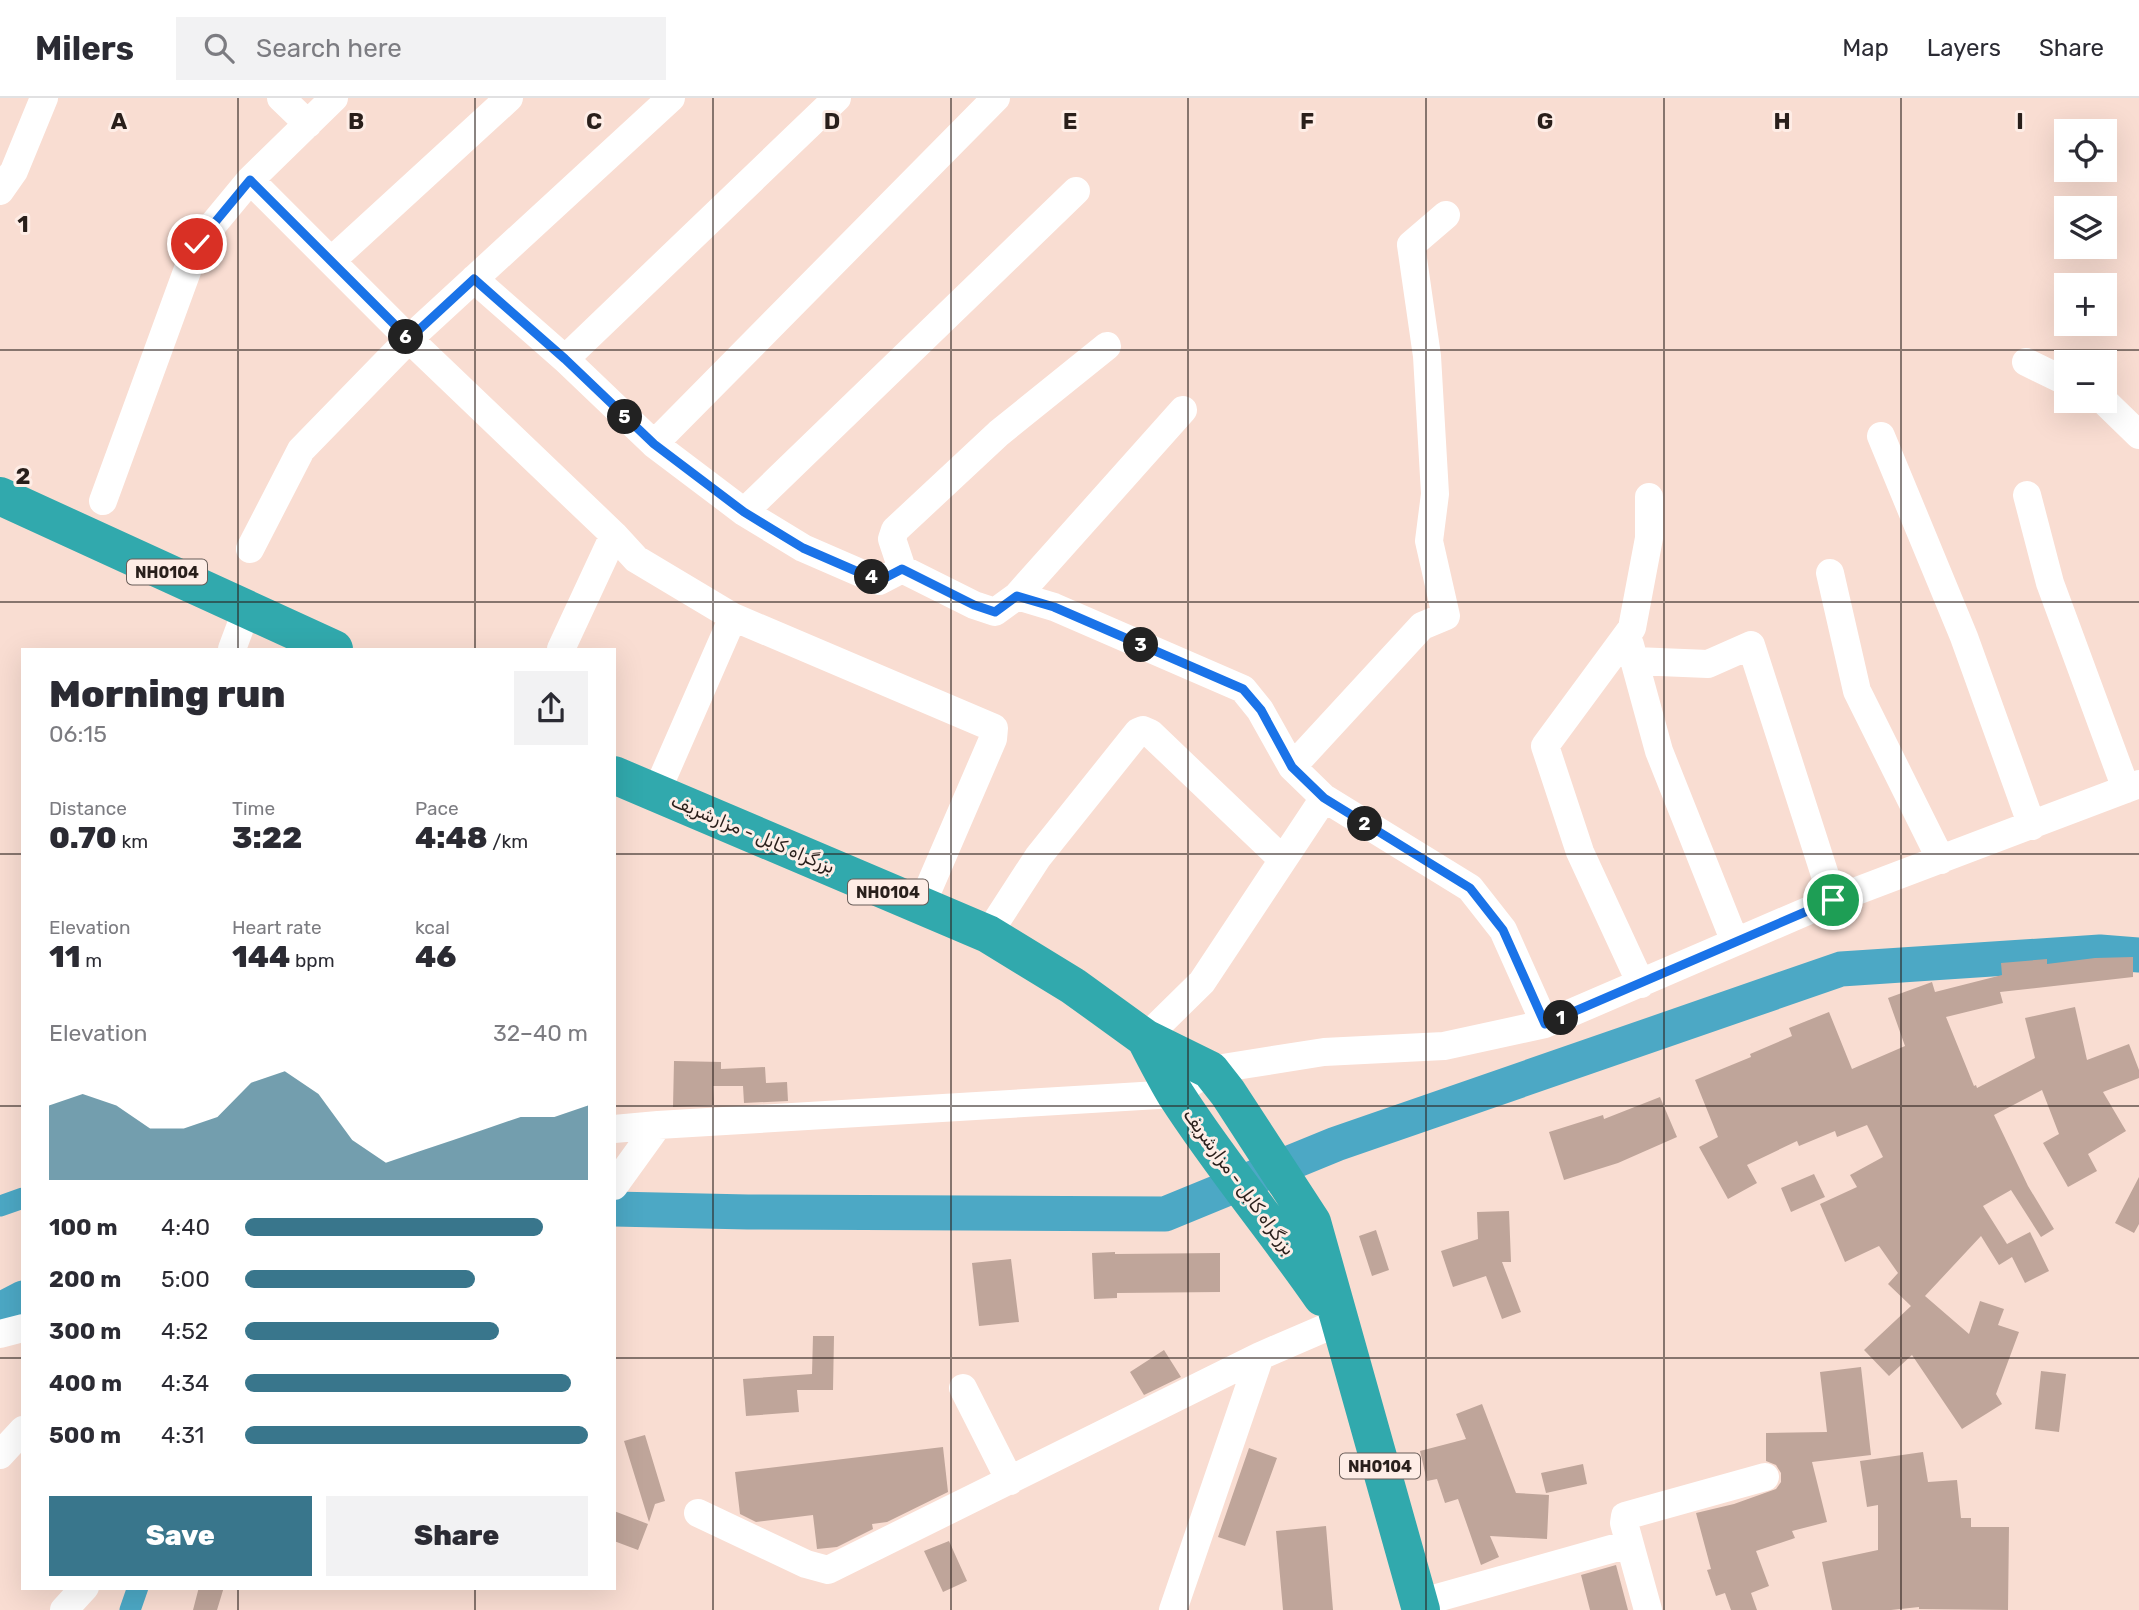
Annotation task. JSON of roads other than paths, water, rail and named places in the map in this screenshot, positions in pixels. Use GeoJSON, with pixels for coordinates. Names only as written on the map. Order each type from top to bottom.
{"type":"FeatureCollection","features":[{"type":"Feature","properties":{"kind":"highway","name":"NH0104"},"geometry":{"type":"LineString","coordinates":[[0,496],[332,648]]}},
{"type":"Feature","properties":{"kind":"highway","name":"بزرگراه کابل - مزارشریف"},"geometry":{"type":"LineString","coordinates":[[616,776],[988,934],[1073,986],[1145,1038],[1219,1082],[1297,1231],[1339,1322],[1420,1607]]}},
{"type":"Feature","properties":{"kind":"highway","name":"بزرگراه کابل - مزارشریف"},"geometry":{"type":"LineString","coordinates":[[1145,1038],[1175,1094],[1202,1134],[1297,1231]]}},
{"type":"Feature","properties":{"kind":"street"},"geometry":{"type":"LineString","coordinates":[[4,170],[44,98]]}},
{"type":"Feature","properties":{"kind":"street"},"geometry":{"type":"LineString","coordinates":[[281,98],[307,124]]}},
{"type":"Feature","properties":{"kind":"street"},"geometry":{"type":"LineString","coordinates":[[103,501],[197,244],[250,180],[334,98]]}},
{"type":"Feature","properties":{"kind":"street"},"geometry":{"type":"LineString","coordinates":[[331,261],[509,98]]}},
{"type":"Feature","properties":{"kind":"street"},"geometry":{"type":"LineString","coordinates":[[250,549],[301,450],[409,339],[671,98]]}},
{"type":"Feature","properties":{"kind":"street"},"geometry":{"type":"LineString","coordinates":[[565,359],[837,98]]}},
{"type":"Feature","properties":{"kind":"street"},"geometry":{"type":"LineString","coordinates":[[654,444],[996,98]]}},
{"type":"Feature","properties":{"kind":"street"},"geometry":{"type":"LineString","coordinates":[[250,180],[636,559],[733,617],[993,728],[993,739],[921,906]]}},
{"type":"Feature","properties":{"kind":"street"},"geometry":{"type":"LineString","coordinates":[[744,512],[1076,191]]}},
{"type":"Feature","properties":{"kind":"street"},"geometry":{"type":"LineString","coordinates":[[1292,767],[1422,626],[1446,616],[1429,541],[1435,494],[1427,356],[1411,245],[1446,215]]}},
{"type":"Feature","properties":{"kind":"street"},"geometry":{"type":"LineString","coordinates":[[474,279],[565,359],[654,444],[744,512],[803,548],[879,581],[902,569]]}},
{"type":"Feature","properties":{"kind":"street"},"geometry":{"type":"LineString","coordinates":[[1107,345],[999,433],[895,530],[892,539],[902,569],[974,605],[995,612],[1017,596],[1183,410]]}},
{"type":"Feature","properties":{"kind":"street"},"geometry":{"type":"LineString","coordinates":[[2026,362],[2054,376]]}},
{"type":"Feature","properties":{"kind":"street"},"geometry":{"type":"LineString","coordinates":[[2116,413],[2139,435]]}},
{"type":"Feature","properties":{"kind":"street"},"geometry":{"type":"LineString","coordinates":[[1881,436],[1964,637],[2032,826]]}},
{"type":"Feature","properties":{"kind":"street"},"geometry":{"type":"LineString","coordinates":[[616,1129],[1175,1094],[1324,1052],[1444,1046],[1545,1024],[1833,900],[2133,787],[2050,583],[2027,495]]}},
{"type":"Feature","properties":{"kind":"street"},"geometry":{"type":"LineString","coordinates":[[1642,984],[1580,852],[1545,746],[1632,628],[1649,538],[1649,497]]}},
{"type":"Feature","properties":{"kind":"street"},"geometry":{"type":"LineString","coordinates":[[561,648],[614,535]]}},
{"type":"Feature","properties":{"kind":"street"},"geometry":{"type":"LineString","coordinates":[[1830,573],[1857,691],[1941,860]]}},
{"type":"Feature","properties":{"kind":"street"},"geometry":{"type":"LineString","coordinates":[[1017,596],[1054,607],[1243,689],[1261,710],[1292,767],[1324,798],[1470,888],[1503,930],[1545,1024]]}},
{"type":"Feature","properties":{"kind":"street"},"geometry":{"type":"LineString","coordinates":[[232,648],[247,609]]}},
{"type":"Feature","properties":{"kind":"street"},"geometry":{"type":"LineString","coordinates":[[656,793],[733,617]]}},
{"type":"Feature","properties":{"kind":"street"},"geometry":{"type":"LineString","coordinates":[[1627,634],[1659,751],[1735,942]]}},
{"type":"Feature","properties":{"kind":"street"},"geometry":{"type":"LineString","coordinates":[[1634,661],[1708,664],[1751,645],[1833,900]]}},
{"type":"Feature","properties":{"kind":"street"},"geometry":{"type":"LineString","coordinates":[[988,934],[1038,857],[1138,732],[1143,730],[1150,733],[1282,859]]}},
{"type":"Feature","properties":{"kind":"street"},"geometry":{"type":"LineString","coordinates":[[1145,1038],[1202,982],[1324,798]]}},
{"type":"Feature","properties":{"kind":"street"},"geometry":{"type":"LineString","coordinates":[[616,1183],[658,1125]]}},
{"type":"Feature","properties":{"kind":"street"},"geometry":{"type":"LineString","coordinates":[[698,1513],[806,1564],[828,1570],[1260,1356],[1339,1322]]}},
{"type":"Feature","properties":{"kind":"street"},"geometry":{"type":"LineString","coordinates":[[0,1334],[21,1329]]}},
{"type":"Feature","properties":{"kind":"street"},"geometry":{"type":"LineString","coordinates":[[1173,1610],[1260,1356]]}},
{"type":"Feature","properties":{"kind":"street"},"geometry":{"type":"LineString","coordinates":[[963,1388],[1010,1481]]}},
{"type":"Feature","properties":{"kind":"street"},"geometry":{"type":"LineString","coordinates":[[0,1455],[21,1432]]}},
{"type":"Feature","properties":{"kind":"street"},"geometry":{"type":"LineString","coordinates":[[1648,1610],[1623,1520],[1625,1516],[1765,1477]]}},
{"type":"Feature","properties":{"kind":"street"},"geometry":{"type":"LineString","coordinates":[[1420,1607],[1629,1544]]}},
{"type":"Feature","properties":{"kind":"street"},"geometry":{"type":"LineString","coordinates":[[64,1610],[82,1590]]}},
{"type":"Feature","properties":{"kind":"waterway"},"geometry":{"type":"LineString","coordinates":[[616,1209],[1165,1214],[1336,1144],[1841,969],[2100,952],[2139,955]]}},
{"type":"Feature","properties":{"kind":"waterway"},"geometry":{"type":"LineString","coordinates":[[0,1206],[21,1199]]}},
{"type":"Feature","properties":{"kind":"waterway"},"geometry":{"type":"LineString","coordinates":[[0,1310],[21,1299]]}},
{"type":"Feature","properties":{"kind":"waterway"},"geometry":{"type":"LineString","coordinates":[[130,1610],[137,1590]]}}]}
